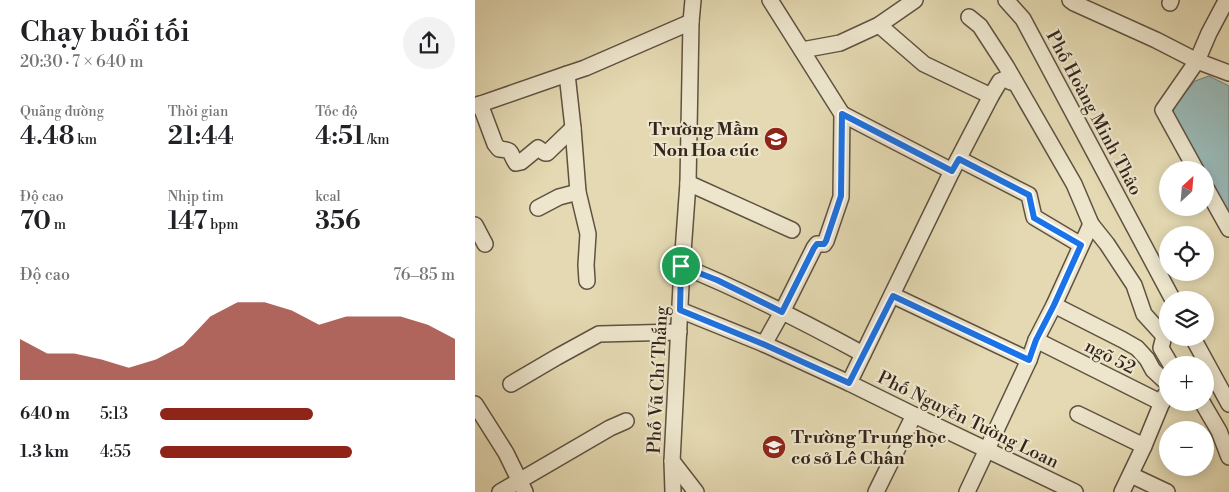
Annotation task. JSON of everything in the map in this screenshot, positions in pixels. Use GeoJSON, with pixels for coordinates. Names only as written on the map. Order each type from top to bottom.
{"type":"FeatureCollection","features":[{"type":"Feature","properties":{"kind":"street","name":"Phố Vũ Chí Thắng"},"geometry":{"type":"LineString","coordinates":[[673,492],[681,266],[688,183],[693,0]]}},
{"type":"Feature","properties":{"kind":"street"},"geometry":{"type":"LineString","coordinates":[[763,344],[782,312],[814,248],[817,244],[824,244],[826,241],[841,196],[842,114],[770,0]]}},
{"type":"Feature","properties":{"kind":"street"},"geometry":{"type":"LineString","coordinates":[[802,50],[839,43],[879,25],[915,0]]}},
{"type":"Feature","properties":{"kind":"street","name":"Phố Hoàng Minh Thảo"},"geometry":{"type":"LineString","coordinates":[[1006,0],[1023,19],[1168,291]]}},
{"type":"Feature","properties":{"kind":"street"},"geometry":{"type":"LineString","coordinates":[[1074,1],[1197,61],[1229,73]]}},
{"type":"Feature","properties":{"kind":"street"},"geometry":{"type":"LineString","coordinates":[[1191,161],[1163,110],[1197,61],[1209,33],[1227,1]]}},
{"type":"Feature","properties":{"kind":"street"},"geometry":{"type":"LineString","coordinates":[[969,17],[980,26],[1015,82],[1074,184],[1091,224],[1107,244],[1133,285],[1144,314],[1164,336],[1161,348],[1166,356]]}},
{"type":"Feature","properties":{"kind":"street"},"geometry":{"type":"LineString","coordinates":[[573,128],[547,153],[538,148],[521,162],[516,163],[512,154],[499,149],[495,144],[478,105],[585,68],[691,22]]}},
{"type":"Feature","properties":{"kind":"street"},"geometry":{"type":"LineString","coordinates":[[879,25],[924,64],[991,96]]}},
{"type":"Feature","properties":{"kind":"street"},"geometry":{"type":"LineString","coordinates":[[567,74],[578,192],[588,234],[587,281]]}},
{"type":"Feature","properties":{"kind":"street"},"geometry":{"type":"LineString","coordinates":[[849,383],[893,296],[955,165],[997,85],[1005,79],[1015,82]]}},
{"type":"Feature","properties":{"kind":"street"},"geometry":{"type":"LineString","coordinates":[[842,114],[955,165],[1029,195],[1034,218],[1081,245]]}},
{"type":"Feature","properties":{"kind":"street"},"geometry":{"type":"LineString","coordinates":[[688,183],[792,230]]}},
{"type":"Feature","properties":{"kind":"street"},"geometry":{"type":"LineString","coordinates":[[538,208],[559,197],[578,192]]}},
{"type":"Feature","properties":{"kind":"street"},"geometry":{"type":"LineString","coordinates":[[1214,202],[1229,229]]}},
{"type":"Feature","properties":{"kind":"street"},"geometry":{"type":"LineString","coordinates":[[967,492],[1091,224]]}},
{"type":"Feature","properties":{"kind":"street"},"geometry":{"type":"LineString","coordinates":[[475,225],[485,244]]}},
{"type":"Feature","properties":{"kind":"street"},"geometry":{"type":"LineString","coordinates":[[681,266],[717,280],[863,354]]}},
{"type":"Feature","properties":{"kind":"street"},"geometry":{"type":"LineString","coordinates":[[893,296],[1029,360]]}},
{"type":"Feature","properties":{"kind":"street"},"geometry":{"type":"LineString","coordinates":[[1054,305],[1137,348],[1159,376]]}},
{"type":"Feature","properties":{"kind":"street","name":"Phố Nguyễn Tường Loan"},"geometry":{"type":"LineString","coordinates":[[680,310],[763,344],[849,383],[1075,492]]}},
{"type":"Feature","properties":{"kind":"street"},"geometry":{"type":"LineString","coordinates":[[511,384],[557,356],[599,334],[679,332]]}},
{"type":"Feature","properties":{"kind":"street","name":"ngõ 52"},"geometry":{"type":"LineString","coordinates":[[1036,340],[1159,394]]}},
{"type":"Feature","properties":{"kind":"street"},"geometry":{"type":"LineString","coordinates":[[1197,346],[1229,404]]}},
{"type":"Feature","properties":{"kind":"street"},"geometry":{"type":"LineString","coordinates":[[475,404],[480,422],[506,452],[522,486]]}},
{"type":"Feature","properties":{"kind":"street","name":"ngõ 52"},"geometry":{"type":"LineString","coordinates":[[1122,492],[1159,411]]}},
{"type":"Feature","properties":{"kind":"street"},"geometry":{"type":"LineString","coordinates":[[1207,411],[1219,431],[1229,457]]}},
{"type":"Feature","properties":{"kind":"street"},"geometry":{"type":"LineString","coordinates":[[1078,414],[1144,446]]}},
{"type":"Feature","properties":{"kind":"street"},"geometry":{"type":"LineString","coordinates":[[876,492],[915,415]]}},
{"type":"Feature","properties":{"kind":"street"},"geometry":{"type":"LineString","coordinates":[[500,492],[522,486],[610,428],[626,421]]}},
{"type":"Feature","properties":{"kind":"street"},"geometry":{"type":"LineString","coordinates":[[673,460],[696,492]]}},
{"type":"Feature","properties":{"kind":"street"},"geometry":{"type":"LineString","coordinates":[[1131,475],[1167,492]]}},
{"type":"Feature","properties":{"kind":"water"},"geometry":{"type":"Polygon","coordinates":[[[1209,76],[1229,86],[1229,213],[1214,192],[1214,161],[1193,161],[1171,117],[1176,104],[1195,81],[1209,76]]]}},
{"type":"Feature","properties":{"kind":"place","name":"Trường Mầm Non Hoa cúc"},"geometry":{"type":"Point","coordinates":[776,139]}},
{"type":"Feature","properties":{"kind":"place","name":"Trường Trung học cơ sở Lê Chân"},"geometry":{"type":"Point","coordinates":[774,447]}},
{"type":"Feature","properties":{"kind":"route"},"geometry":{"type":"LineString","coordinates":[[842,114],[952,171],[959,159],[1029,195],[1034,218],[1081,245],[1036,340],[1029,360],[893,296],[849,383],[763,344],[680,310],[681,266],[717,280],[782,312],[814,248],[817,244],[824,244],[826,241],[841,196],[842,114]]}}]}
